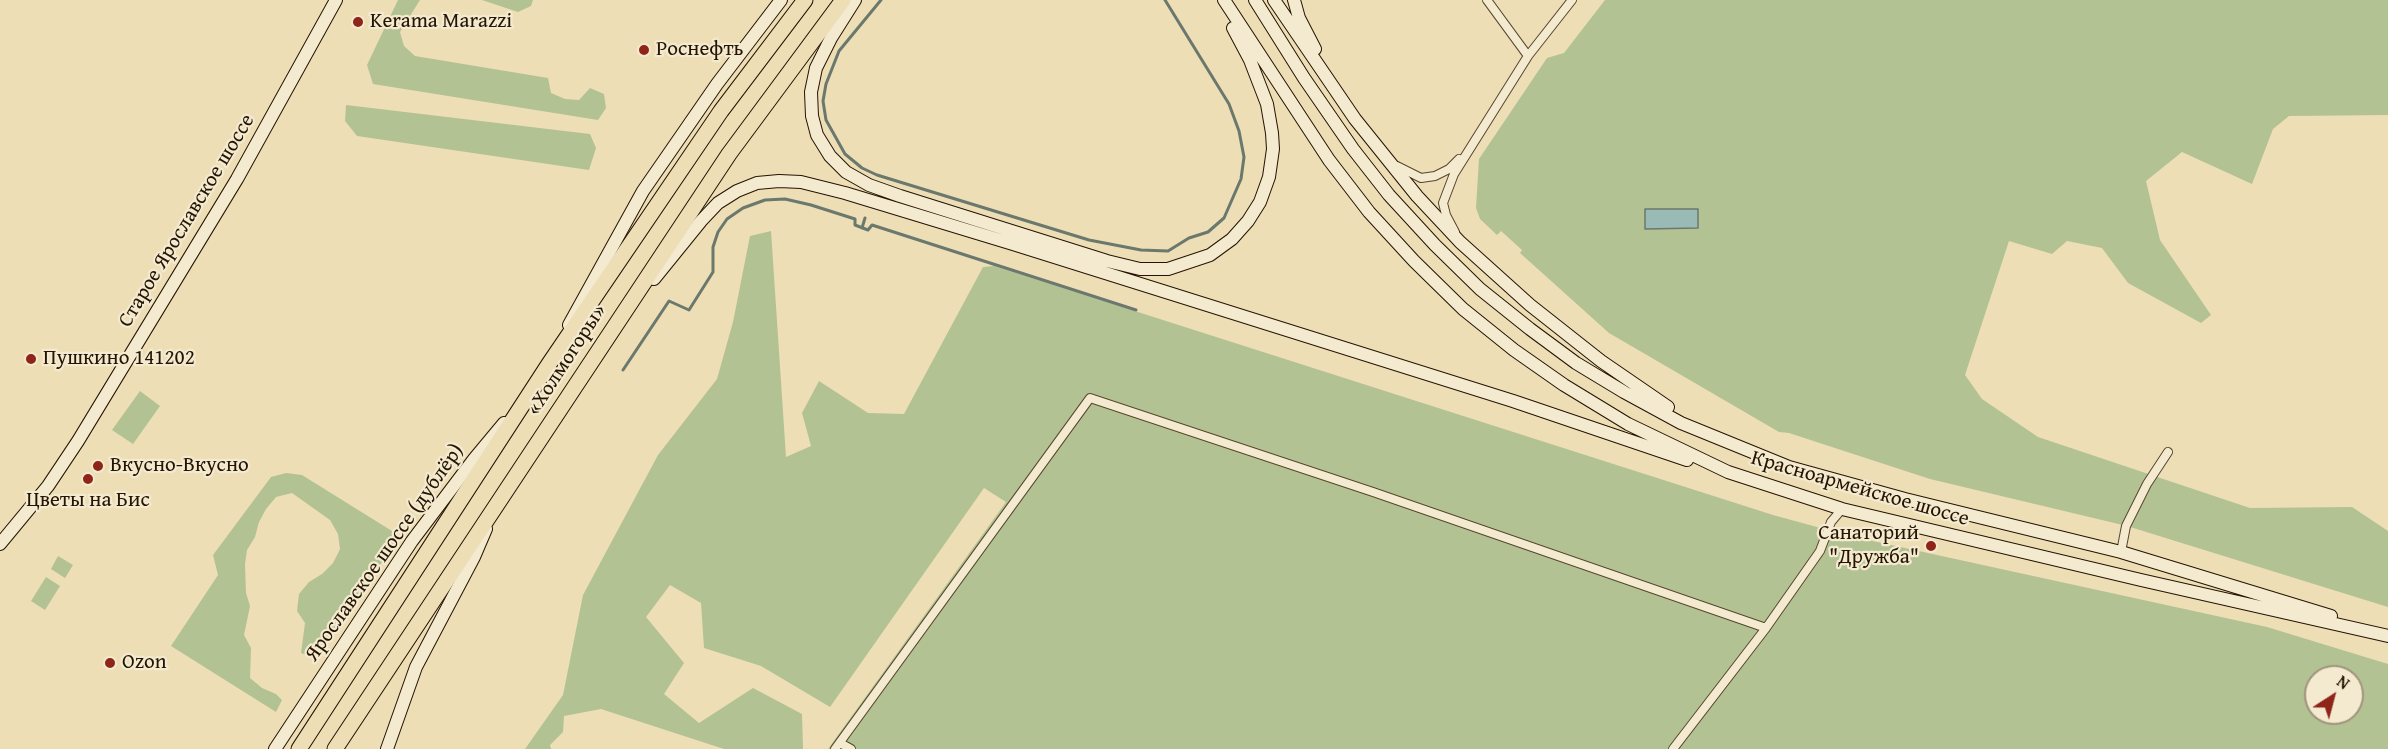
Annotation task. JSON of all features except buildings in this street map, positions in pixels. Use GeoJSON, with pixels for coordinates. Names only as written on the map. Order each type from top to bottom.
{"type":"FeatureCollection","features":[{"type":"Feature","properties":{"kind":"highway","name":"«Холмогоры»"},"geometry":{"type":"LineString","coordinates":[[299,749],[549,364],[721,111],[805,0]]}},
{"type":"Feature","properties":{"kind":"highway","name":"«Холмогоры»"},"geometry":{"type":"LineString","coordinates":[[335,749],[729,154],[843,0]]}},
{"type":"Feature","properties":{"kind":"main road","name":"Старое Ярославское шоссе"},"geometry":{"type":"LineString","coordinates":[[0,544],[48,486],[78,441],[237,179],[336,0]]}},
{"type":"Feature","properties":{"kind":"main road"},"geometry":{"type":"LineString","coordinates":[[549,364],[643,191],[717,84],[781,0]]}},
{"type":"Feature","properties":{"kind":"main road"},"geometry":{"type":"LineString","coordinates":[[855,0],[831,38],[816,68],[811,92],[812,116],[817,135],[830,156],[846,172],[869,185],[900,196],[1107,261],[1140,269],[1167,269],[1210,255],[1232,239],[1248,221],[1260,202],[1269,177],[1273,149],[1267,104],[1250,60],[1221,0]]}},
{"type":"Feature","properties":{"kind":"main road","name":"Красноармейское шоссе"},"geometry":{"type":"LineString","coordinates":[[1221,0],[1342,177],[1369,212],[1414,261],[1463,309],[1514,350],[1628,424],[1728,472],[1842,509],[2141,580],[2388,634]]}},
{"type":"Feature","properties":{"kind":"main road","name":"Красноармейское шоссе"},"geometry":{"type":"LineString","coordinates":[[1255,0],[1304,78],[1353,149],[1397,204],[1435,245],[1480,289],[1576,363],[1624,392],[1681,423],[1790,467],[1895,496],[2121,552],[2388,634]]}},
{"type":"Feature","properties":{"kind":"main road"},"geometry":{"type":"LineString","coordinates":[[1274,0],[1380,152],[1460,242],[1530,305],[1601,361],[1659,402],[1728,443]]}},
{"type":"Feature","properties":{"kind":"main road"},"geometry":{"type":"LineString","coordinates":[[1294,0],[1299,18],[1336,90]]}},
{"type":"Feature","properties":{"kind":"main road"},"geometry":{"type":"LineString","coordinates":[[606,339],[700,221],[718,203],[737,191],[757,183],[801,182],[845,192],[1013,244],[1502,397],[1642,446],[1728,472]]}},
{"type":"Feature","properties":{"kind":"main road","name":"Ярославское шоссе (дублёр)"},"geometry":{"type":"LineString","coordinates":[[275,749],[412,542],[474,459],[535,385]]}},
{"type":"Feature","properties":{"kind":"main road"},"geometry":{"type":"LineString","coordinates":[[387,749],[416,667],[474,557],[499,500]]}},
{"type":"Feature","properties":{"kind":"street"},"geometry":{"type":"LineString","coordinates":[[1487,0],[1528,56]]}},
{"type":"Feature","properties":{"kind":"street"},"geometry":{"type":"LineString","coordinates":[[1460,242],[1446,215],[1443,203],[1446,192],[1468,150],[1528,56],[1572,0]]}},
{"type":"Feature","properties":{"kind":"street"},"geometry":{"type":"LineString","coordinates":[[1380,152],[1407,173],[1421,178],[1435,176],[1449,169],[1468,150]]}},
{"type":"Feature","properties":{"kind":"street"},"geometry":{"type":"LineString","coordinates":[[851,749],[838,746],[1090,398],[1373,492],[1766,628]]}},
{"type":"Feature","properties":{"kind":"street"},"geometry":{"type":"LineString","coordinates":[[2121,552],[2127,526],[2147,484],[2168,452]]}},
{"type":"Feature","properties":{"kind":"street"},"geometry":{"type":"LineString","coordinates":[[1673,749],[1766,628],[1820,551],[1831,522],[1842,509]]}},
{"type":"Feature","properties":{"kind":"green space"},"geometry":{"type":"Polygon","coordinates":[[[398,0],[420,0],[400,32],[404,46],[415,56],[548,78],[551,93],[565,99],[579,100],[590,88],[604,94],[606,108],[598,120],[373,84],[367,65],[398,0]]]}},
{"type":"Feature","properties":{"kind":"green space"},"geometry":{"type":"Polygon","coordinates":[[[482,0],[533,0],[531,6],[518,12],[482,0]]]}},
{"type":"Feature","properties":{"kind":"green space"},"geometry":{"type":"Polygon","coordinates":[[[1605,0],[2388,0],[2388,115],[2289,116],[2273,129],[2252,184],[2182,152],[2146,181],[2160,240],[2211,315],[2201,323],[2128,283],[2102,248],[2067,241],[2052,254],[2009,241],[1965,375],[1982,399],[2038,437],[2250,508],[2352,507],[2388,531],[2388,607],[2127,526],[1930,479],[1789,433],[1779,432],[1609,333],[1520,253],[1522,250],[1501,231],[1497,235],[1480,219],[1476,208],[1479,159],[1547,58],[1564,53],[1605,0]]]}},
{"type":"Feature","properties":{"kind":"green space"},"geometry":{"type":"Polygon","coordinates":[[[346,105],[590,134],[596,148],[589,170],[357,136],[345,121],[346,105]]]}},
{"type":"Feature","properties":{"kind":"green space"},"geometry":{"type":"Polygon","coordinates":[[[771,231],[786,457],[811,446],[802,413],[819,381],[868,413],[904,414],[983,267],[994,266],[1773,515],[1850,536],[2267,627],[2388,664],[2388,749],[828,749],[1006,502],[984,488],[830,707],[761,666],[704,648],[701,603],[670,585],[646,617],[684,663],[664,694],[699,723],[753,688],[802,714],[803,749],[724,749],[601,709],[564,716],[563,732],[550,745],[551,749],[525,749],[563,695],[583,595],[658,455],[717,379],[733,322],[750,236],[771,231]]]}},
{"type":"Feature","properties":{"kind":"green space"},"geometry":{"type":"Polygon","coordinates":[[[140,391],[160,406],[133,444],[112,430],[140,391]]]}},
{"type":"Feature","properties":{"kind":"green space"},"geometry":{"type":"Polygon","coordinates":[[[286,473],[302,475],[400,536],[316,658],[301,653],[305,623],[297,611],[299,594],[309,582],[333,563],[340,549],[338,534],[330,520],[292,493],[276,497],[266,509],[247,550],[246,593],[250,606],[244,635],[251,648],[250,678],[282,700],[276,712],[171,646],[218,575],[213,555],[271,477],[286,473]]]}},
{"type":"Feature","properties":{"kind":"green space"},"geometry":{"type":"Polygon","coordinates":[[[58,556],[73,565],[65,578],[51,569],[58,556]]]}},
{"type":"Feature","properties":{"kind":"green space"},"geometry":{"type":"Polygon","coordinates":[[[46,577],[60,586],[45,610],[31,601],[46,577]]]}},
{"type":"Feature","properties":{"kind":"water"},"geometry":{"type":"Polygon","coordinates":[[[1645,209],[1698,209],[1698,228],[1645,229],[1645,209]]]}},
{"type":"Feature","properties":{"kind":"waterway"},"geometry":{"type":"LineString","coordinates":[[881,0],[839,51],[826,84],[823,101],[826,120],[845,154],[862,168],[877,175],[1089,240],[1141,250],[1168,251],[1189,238],[1208,232],[1224,218],[1241,179],[1244,157],[1239,131],[1229,104],[1165,0]]}},
{"type":"Feature","properties":{"kind":"waterway"},"geometry":{"type":"LineString","coordinates":[[623,370],[669,301],[689,310],[713,272],[713,247],[718,232],[727,219],[743,208],[765,200],[785,199],[811,205],[855,219],[855,225],[868,230],[872,225],[1136,310]]}},
{"type":"Feature","properties":{"kind":"waterway"},"geometry":{"type":"LineString","coordinates":[[862,228],[865,218]]}},
{"type":"Feature","properties":{"kind":"place","name":"Kerama Marazzi"},"geometry":{"type":"Point","coordinates":[358,22]}},
{"type":"Feature","properties":{"kind":"place","name":"Роснефть"},"geometry":{"type":"Point","coordinates":[644,50]}},
{"type":"Feature","properties":{"kind":"place","name":"Пушкино 141202"},"geometry":{"type":"Point","coordinates":[31,359]}},
{"type":"Feature","properties":{"kind":"place","name":"Вкусно-Вкусно"},"geometry":{"type":"Point","coordinates":[98,466]}},
{"type":"Feature","properties":{"kind":"place","name":"Цветы на Бис"},"geometry":{"type":"Point","coordinates":[88,479]}},
{"type":"Feature","properties":{"kind":"place","name":"Санаторий \"Дружба\""},"geometry":{"type":"Point","coordinates":[1931,546]}},
{"type":"Feature","properties":{"kind":"place","name":"Ozon"},"geometry":{"type":"Point","coordinates":[110,663]}}]}
